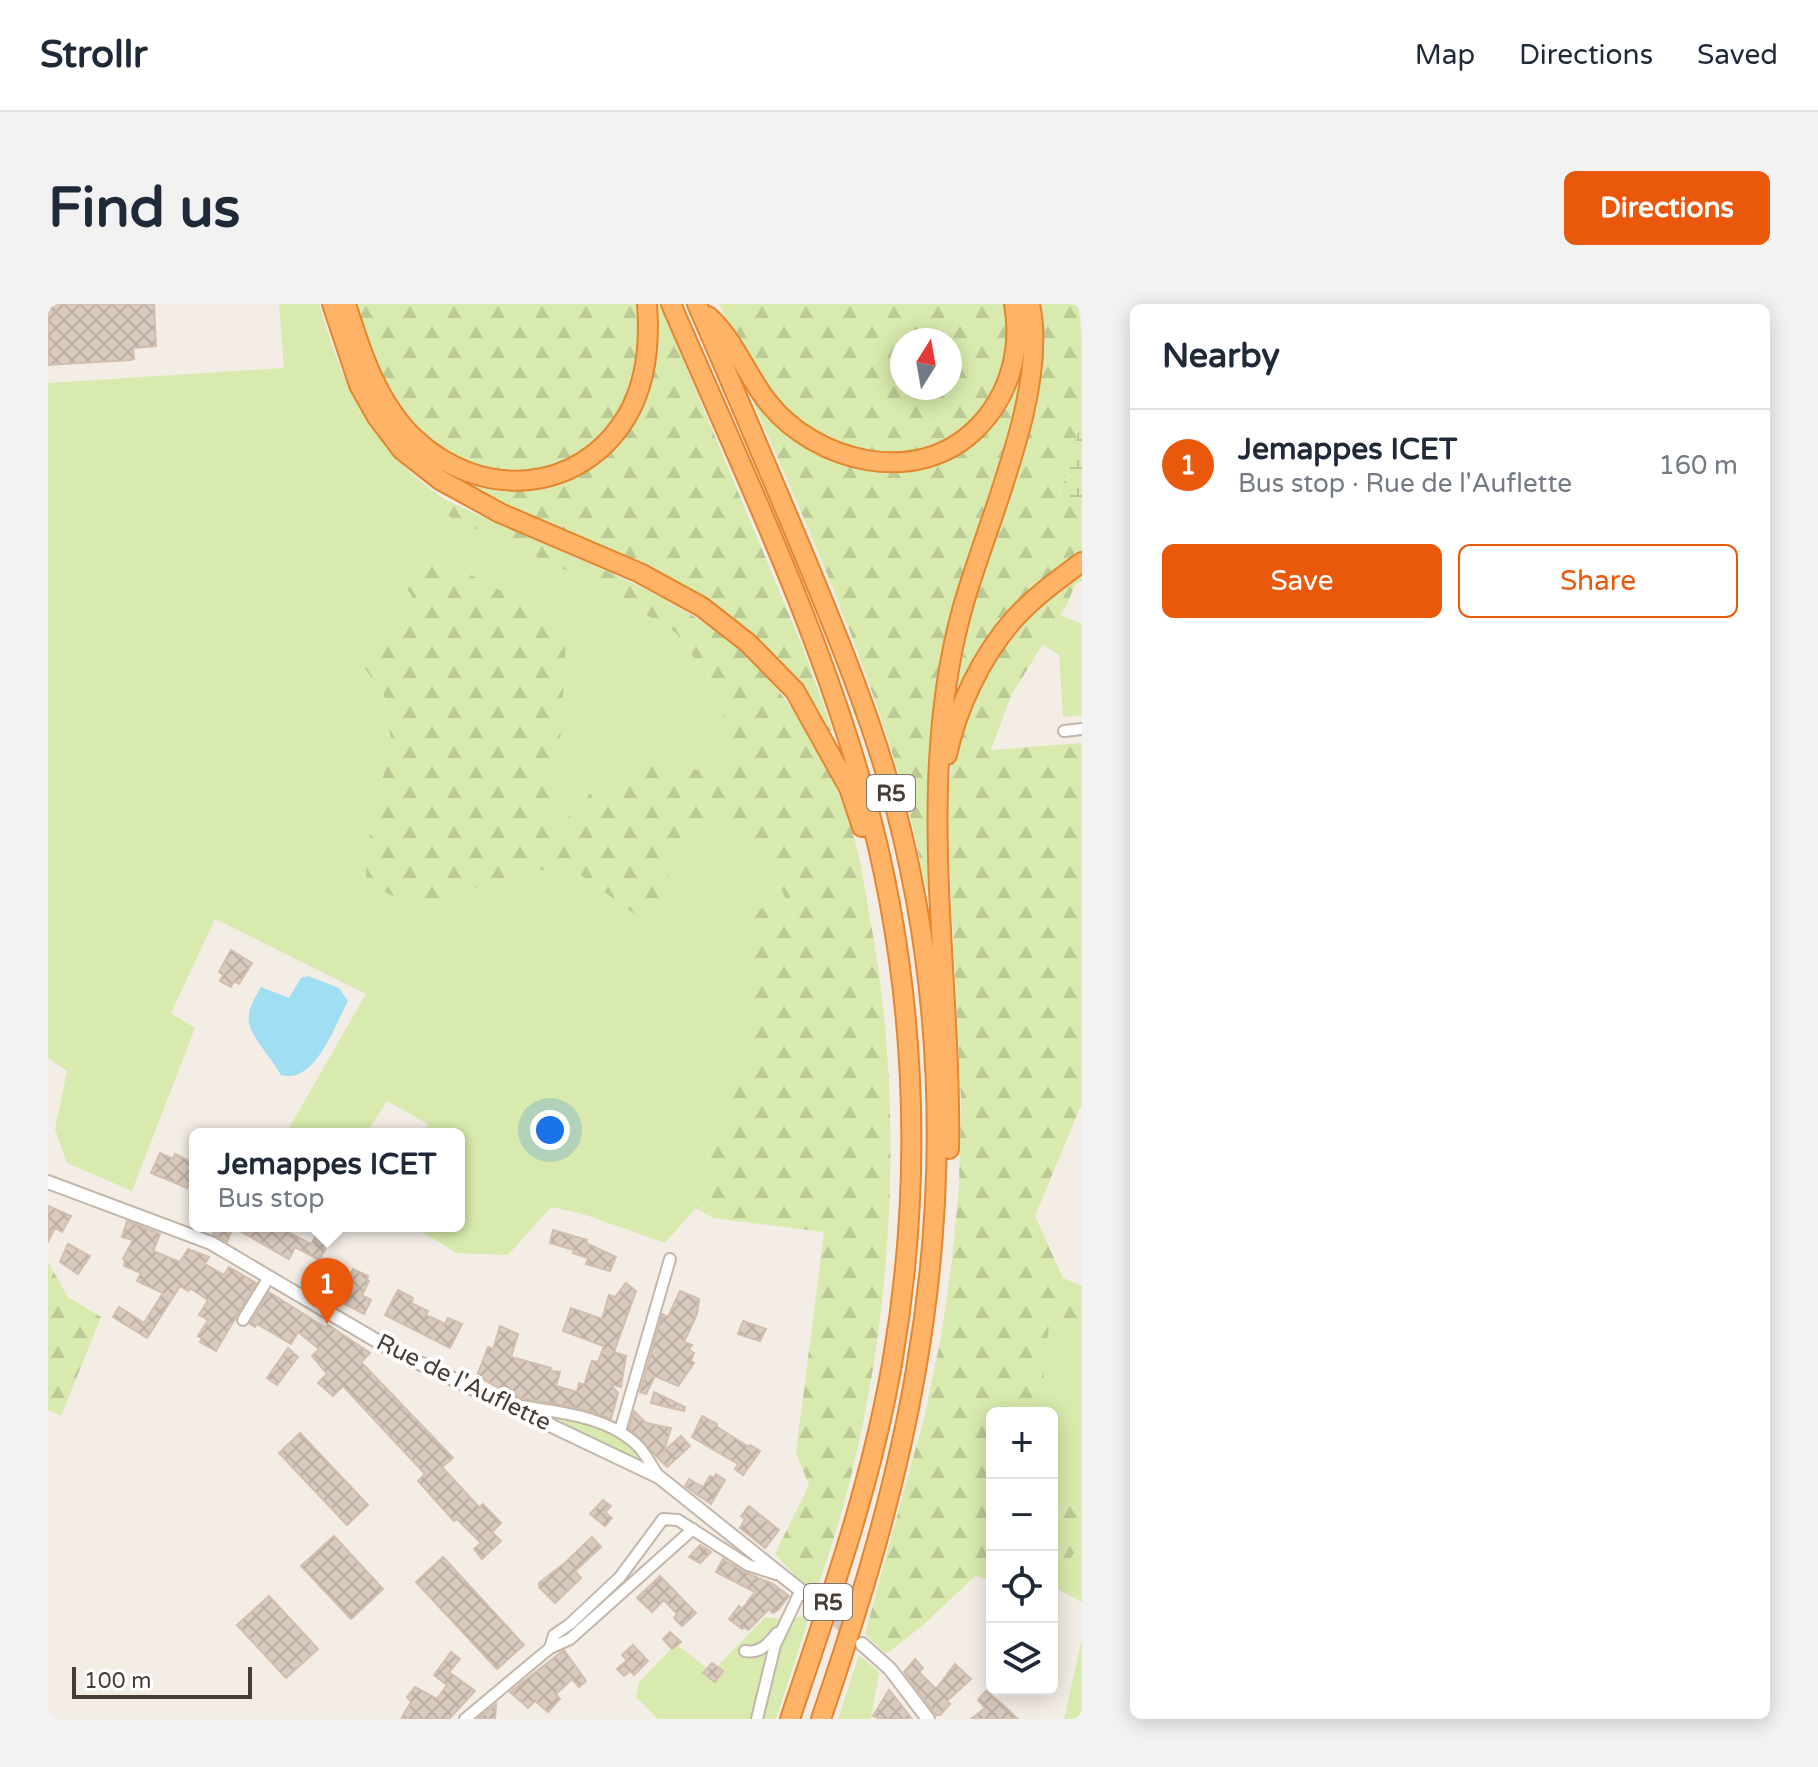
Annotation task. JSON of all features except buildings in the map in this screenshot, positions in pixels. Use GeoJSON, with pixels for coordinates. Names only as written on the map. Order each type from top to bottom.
{"type":"FeatureCollection","features":[{"type":"Feature","properties":{"kind":"highway"},"geometry":{"type":"LineString","coordinates":[[332,304],[359,385],[377,417],[407,454],[440,480],[500,513],[640,573],[702,607],[748,643],[795,691],[849,788],[860,823],[878,850]]}},
{"type":"Feature","properties":{"kind":"highway"},"geometry":{"type":"LineString","coordinates":[[346,304],[372,377],[388,407],[414,438],[446,463],[465,472],[511,482],[541,479],[568,470],[588,458],[618,430],[643,376],[648,348],[647,304]]}},
{"type":"Feature","properties":{"kind":"highway","name":"R5"},"geometry":{"type":"LineString","coordinates":[[671,304],[824,669],[864,792],[902,982],[908,1045],[912,1112],[908,1248],[892,1366],[864,1484],[790,1719]]}},
{"type":"Feature","properties":{"kind":"highway"},"geometry":{"type":"LineString","coordinates":[[698,307],[720,327],[767,402],[797,430],[854,458],[895,462],[936,454],[968,438],[988,417],[1010,376],[1017,338],[1014,304]]}},
{"type":"Feature","properties":{"kind":"highway"},"geometry":{"type":"LineString","coordinates":[[926,1309],[945,1204],[949,1155],[948,1037],[936,796],[940,725],[962,611],[1029,390],[1035,348],[1030,304]]}},
{"type":"Feature","properties":{"kind":"highway","name":"R5"},"geometry":{"type":"LineString","coordinates":[[698,307],[848,661],[888,783],[905,846],[928,978],[935,1045],[936,1185],[926,1309],[913,1387],[889,1490],[821,1719]]}},
{"type":"Feature","properties":{"kind":"highway"},"geometry":{"type":"LineString","coordinates":[[939,866],[946,759],[964,703],[989,653],[1016,617],[1036,597],[1082,562]]}},
{"type":"Feature","properties":{"kind":"street"},"geometry":{"type":"LineString","coordinates":[[1064,731],[1082,729]]}},
{"type":"Feature","properties":{"kind":"street","name":"Rue de l'Auflette"},"geometry":{"type":"LineString","coordinates":[[48,1182],[211,1243],[394,1351],[659,1477],[814,1601]]}},
{"type":"Feature","properties":{"kind":"street"},"geometry":{"type":"LineString","coordinates":[[620,1431],[670,1259]]}},
{"type":"Feature","properties":{"kind":"street"},"geometry":{"type":"LineString","coordinates":[[243,1320],[269,1277]]}},
{"type":"Feature","properties":{"kind":"street"},"geometry":{"type":"LineString","coordinates":[[510,1405],[597,1422],[620,1431],[639,1447],[659,1477]]}},
{"type":"Feature","properties":{"kind":"street"},"geometry":{"type":"LineString","coordinates":[[550,1648],[554,1635],[620,1577],[663,1519],[672,1518],[693,1529],[748,1565],[781,1575]]}},
{"type":"Feature","properties":{"kind":"street"},"geometry":{"type":"LineString","coordinates":[[465,1719],[550,1648],[570,1639],[693,1529]]}},
{"type":"Feature","properties":{"kind":"street"},"geometry":{"type":"LineString","coordinates":[[757,1719],[775,1645],[801,1590]]}},
{"type":"Feature","properties":{"kind":"street"},"geometry":{"type":"LineString","coordinates":[[745,1651],[753,1653],[762,1648],[783,1625]]}},
{"type":"Feature","properties":{"kind":"street"},"geometry":{"type":"LineString","coordinates":[[862,1644],[890,1669],[928,1719]]}},
{"type":"Feature","properties":{"kind":"green space"},"geometry":{"type":"Polygon","coordinates":[[[279,304],[319,304],[339,363],[363,414],[397,458],[444,499],[437,511],[589,581],[675,632],[720,692],[729,759],[702,771],[666,762],[555,833],[566,641],[399,578],[412,596],[402,628],[364,666],[384,695],[391,740],[367,850],[495,881],[542,870],[581,874],[654,927],[672,863],[697,830],[725,815],[765,852],[798,927],[751,925],[749,1056],[707,1161],[696,1208],[665,1243],[583,1214],[551,1207],[508,1255],[456,1253],[423,1232],[465,1232],[465,1128],[427,1128],[428,1124],[387,1101],[370,1128],[289,1128],[366,994],[215,919],[171,1013],[195,1028],[132,1191],[67,1163],[55,1129],[67,1071],[48,1058],[48,383],[284,368],[279,304]]]}},
{"type":"Feature","properties":{"kind":"green space"},"geometry":{"type":"Polygon","coordinates":[[[356,304],[638,304],[639,351],[634,381],[625,403],[601,440],[567,463],[508,475],[467,466],[420,434],[397,406],[368,346],[356,304]]]}},
{"type":"Feature","properties":{"kind":"green space"},"geometry":{"type":"Polygon","coordinates":[[[652,304],[660,304],[803,648],[833,731],[827,731],[726,618],[498,507],[433,470],[437,467],[474,484],[497,489],[528,490],[560,483],[604,458],[637,416],[652,304]]]}},
{"type":"Feature","properties":{"kind":"green space"},"geometry":{"type":"Polygon","coordinates":[[[719,304],[1005,304],[1008,325],[1006,359],[992,395],[980,412],[950,440],[913,456],[894,457],[840,446],[813,433],[779,403],[739,345],[719,304]]]}},
{"type":"Feature","properties":{"kind":"green space"},"geometry":{"type":"Polygon","coordinates":[[[1042,304],[1078,304],[1082,338],[1082,419],[1058,499],[1082,503],[1082,551],[1027,595],[960,695],[956,694],[976,588],[1028,439],[1045,345],[1042,304]]]}},
{"type":"Feature","properties":{"kind":"green space"},"geometry":{"type":"Polygon","coordinates":[[[1023,346],[1025,374],[930,789],[931,890],[926,891],[908,808],[871,690],[811,535],[744,382],[835,460],[887,471],[914,468],[960,449],[1023,346]]]}},
{"type":"Feature","properties":{"kind":"green space"},"geometry":{"type":"Polygon","coordinates":[[[1082,419],[1082,503],[1058,500],[1082,419]]]}},
{"type":"Feature","properties":{"kind":"green space"},"geometry":{"type":"Polygon","coordinates":[[[444,499],[665,599],[733,645],[770,681],[812,739],[834,782],[851,827],[858,851],[883,1005],[889,1089],[890,1175],[886,1261],[876,1347],[861,1432],[841,1513],[816,1591],[798,1579],[775,1554],[809,1485],[796,1453],[824,1232],[713,1218],[696,1208],[707,1161],[749,1056],[751,924],[757,909],[775,908],[797,925],[765,852],[725,815],[697,830],[672,864],[654,928],[581,875],[542,870],[495,881],[435,902],[407,904],[366,881],[367,850],[391,740],[384,695],[364,667],[373,635],[402,628],[412,596],[399,578],[403,566],[438,558],[557,620],[566,641],[555,832],[599,784],[666,762],[702,771],[729,759],[720,692],[675,632],[589,581],[437,511],[444,499]]]}},
{"type":"Feature","properties":{"kind":"green space"},"geometry":{"type":"Polygon","coordinates":[[[1082,568],[1082,581],[1075,585],[1067,604],[1011,696],[991,750],[1082,743],[1082,1103],[1035,1216],[1063,1278],[1082,1286],[1082,1324],[1050,1316],[1041,1407],[986,1407],[986,1579],[975,1576],[921,1627],[886,1654],[865,1634],[925,1414],[941,1337],[959,1186],[961,1101],[947,808],[953,754],[962,720],[1002,644],[1032,610],[1082,568]]]}},
{"type":"Feature","properties":{"kind":"green space"},"geometry":{"type":"Polygon","coordinates":[[[1061,615],[1082,624],[1082,715],[1063,717],[1059,655],[1042,644],[1061,615]]]}},
{"type":"Feature","properties":{"kind":"green space"},"geometry":{"type":"Polygon","coordinates":[[[48,1262],[68,1297],[101,1317],[61,1416],[48,1410],[48,1262]]]}},
{"type":"Feature","properties":{"kind":"green space"},"geometry":{"type":"Polygon","coordinates":[[[1050,1316],[1082,1324],[1082,1509],[1058,1500],[1058,1407],[1041,1407],[1050,1316]]]}},
{"type":"Feature","properties":{"kind":"green space"},"geometry":{"type":"Polygon","coordinates":[[[550,1416],[589,1425],[614,1435],[634,1451],[641,1462],[550,1416]]]}},
{"type":"Feature","properties":{"kind":"green space"},"geometry":{"type":"Polygon","coordinates":[[[1058,1500],[1082,1509],[1082,1543],[1058,1572],[1058,1500]]]}},
{"type":"Feature","properties":{"kind":"green space"},"geometry":{"type":"Polygon","coordinates":[[[1082,1543],[1082,1602],[1058,1589],[1058,1572],[1082,1543]]]}},
{"type":"Feature","properties":{"kind":"green space"},"geometry":{"type":"Polygon","coordinates":[[[810,1615],[776,1719],[658,1719],[636,1697],[639,1682],[676,1644],[712,1672],[765,1617],[784,1619],[810,1615]]]}},
{"type":"Feature","properties":{"kind":"green space"},"geometry":{"type":"Polygon","coordinates":[[[1082,1638],[1082,1719],[1064,1719],[1082,1638]]]}},
{"type":"Feature","properties":{"kind":"green space"},"geometry":{"type":"Polygon","coordinates":[[[859,1655],[879,1672],[871,1719],[838,1719],[859,1655]]]}},
{"type":"Feature","properties":{"kind":"water"},"geometry":{"type":"Polygon","coordinates":[[[308,976],[339,988],[348,1001],[314,1062],[293,1076],[281,1075],[251,1028],[251,1007],[261,987],[289,998],[301,978],[308,976]]]}},
{"type":"Feature","properties":{"kind":"tunnel"},"geometry":{"type":"LineString","coordinates":[[822,1608],[853,1636]]}},
{"type":"Feature","properties":{"kind":"place","name":"Jemappes ICET"},"geometry":{"type":"Point","coordinates":[327,1324]}}]}
